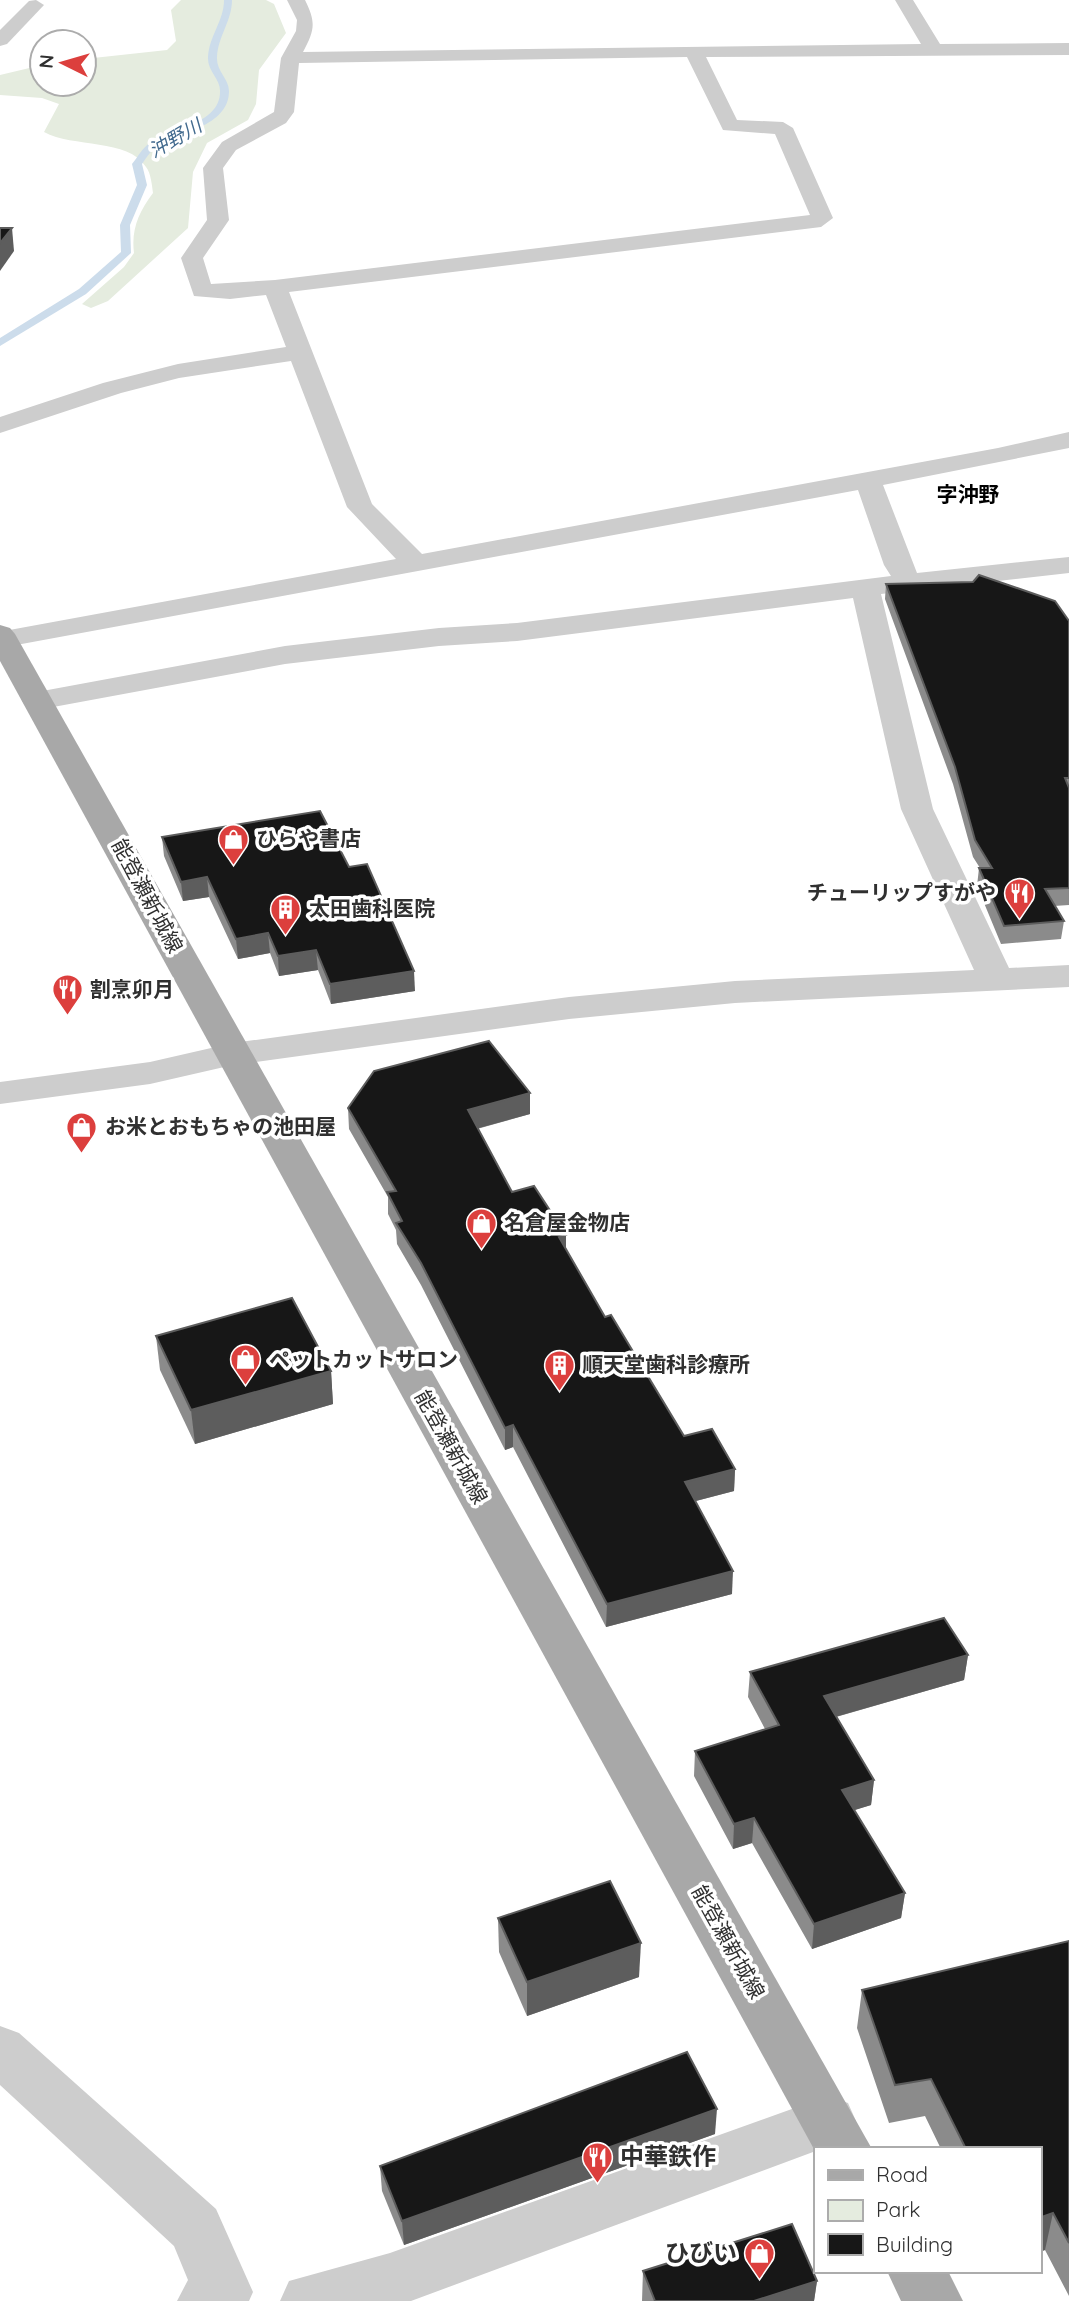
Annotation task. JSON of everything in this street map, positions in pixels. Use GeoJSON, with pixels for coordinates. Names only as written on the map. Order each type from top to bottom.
{"type":"FeatureCollection","features":[{"type":"Feature","properties":{"kind":"main road","name":"能登瀬新城線"},"geometry":{"type":"LineString","coordinates":[[2,637],[85,781],[233,1054],[836,2135]]}},
{"type":"Feature","properties":{"kind":"main road"},"geometry":{"type":"LineString","coordinates":[[917,2273],[933,2301]]}},
{"type":"Feature","properties":{"kind":"street"},"geometry":{"type":"LineString","coordinates":[[296,0],[306,20],[305,31],[290,58],[284,112],[279,119],[229,146],[213,168],[218,220],[191,258],[202,291],[230,292],[275,287],[813,222],[822,218],[783,128],[730,126],[694,51]]}},
{"type":"Feature","properties":{"kind":"street"},"geometry":{"type":"LineString","coordinates":[[904,0],[933,48]]}},
{"type":"Feature","properties":{"kind":"street"},"geometry":{"type":"LineString","coordinates":[[0,40],[35,5]]}},
{"type":"Feature","properties":{"kind":"street"},"geometry":{"type":"LineString","coordinates":[[290,58],[933,48],[1069,49]]}},
{"type":"Feature","properties":{"kind":"street"},"geometry":{"type":"LineString","coordinates":[[275,287],[360,507],[415,563]]}},
{"type":"Feature","properties":{"kind":"street"},"geometry":{"type":"LineString","coordinates":[[0,425],[112,388],[178,371],[301,352]]}},
{"type":"Feature","properties":{"kind":"street"},"geometry":{"type":"LineString","coordinates":[[2,637],[998,456],[1069,440]]}},
{"type":"Feature","properties":{"kind":"street"},"geometry":{"type":"LineString","coordinates":[[869,479],[898,565],[909,582]]}},
{"type":"Feature","properties":{"kind":"street"},"geometry":{"type":"LineString","coordinates":[[37,701],[285,655],[544,629],[909,582],[1069,565]]}},
{"type":"Feature","properties":{"kind":"street"},"geometry":{"type":"LineString","coordinates":[[864,588],[917,809],[997,981]]}},
{"type":"Feature","properties":{"kind":"street"},"geometry":{"type":"LineString","coordinates":[[0,1093],[150,1073],[233,1054],[569,1008],[693,996],[1069,976]]}},
{"type":"Feature","properties":{"kind":"street"},"geometry":{"type":"LineString","coordinates":[[0,2050],[197,2228],[228,2298]]}},
{"type":"Feature","properties":{"kind":"street"},"geometry":{"type":"LineString","coordinates":[[310,2301],[390,2281],[836,2135]]}},
{"type":"Feature","properties":{"kind":"green space"},"geometry":{"type":"Polygon","coordinates":[[[181,0],[266,0],[274,4],[286,33],[259,70],[256,104],[248,120],[207,143],[193,172],[188,228],[108,301],[91,308],[82,304],[124,267],[134,253],[137,221],[153,193],[151,180],[146,167],[138,158],[127,152],[44,132],[59,104],[42,98],[98,98],[98,57],[167,50],[176,41],[171,10],[181,0]]]}},
{"type":"Feature","properties":{"kind":"green space"},"geometry":{"type":"Polygon","coordinates":[[[28,68],[28,97],[0,95],[0,75],[28,68]]]}},
{"type":"Feature","properties":{"kind":"building"},"geometry":{"type":"Polygon","coordinates":[[[0,228],[12,228],[0,243],[0,228]]]}},
{"type":"Feature","properties":{"kind":"building"},"geometry":{"type":"Polygon","coordinates":[[[979,575],[1055,601],[1069,621],[1069,778],[1065,778],[1069,788],[1069,888],[1045,889],[1064,921],[1004,926],[979,868],[992,868],[975,840],[955,767],[886,584],[973,582],[979,575]]]}},
{"type":"Feature","properties":{"kind":"building"},"geometry":{"type":"Polygon","coordinates":[[[320,811],[349,867],[367,864],[414,971],[330,984],[316,950],[278,956],[268,933],[236,939],[207,877],[181,882],[162,837],[320,811]]]}},
{"type":"Feature","properties":{"kind":"building"},"geometry":{"type":"Polygon","coordinates":[[[489,1041],[530,1093],[468,1110],[512,1192],[534,1186],[566,1235],[559,1237],[605,1317],[611,1315],[684,1436],[712,1429],[735,1469],[685,1482],[733,1571],[607,1604],[513,1425],[505,1428],[421,1263],[396,1223],[402,1221],[387,1192],[396,1191],[348,1108],[374,1071],[489,1041]]]}},
{"type":"Feature","properties":{"kind":"building"},"geometry":{"type":"Polygon","coordinates":[[[292,1298],[331,1371],[191,1410],[156,1336],[292,1298]]]}},
{"type":"Feature","properties":{"kind":"building"},"geometry":{"type":"Polygon","coordinates":[[[944,1618],[968,1655],[824,1696],[874,1780],[842,1790],[905,1893],[814,1924],[754,1818],[734,1824],[695,1751],[779,1725],[750,1672],[944,1618]]]}},
{"type":"Feature","properties":{"kind":"building"},"geometry":{"type":"Polygon","coordinates":[[[610,1881],[641,1943],[527,1982],[498,1918],[610,1881]]]}},
{"type":"Feature","properties":{"kind":"building"},"geometry":{"type":"Polygon","coordinates":[[[1069,1941],[1069,2243],[1053,2213],[1041,2217],[1041,2147],[965,2147],[931,2079],[895,2085],[862,1990],[1069,1941]]]}},
{"type":"Feature","properties":{"kind":"building"},"geometry":{"type":"Polygon","coordinates":[[[687,2052],[717,2109],[402,2221],[380,2166],[687,2052]]]}},
{"type":"Feature","properties":{"kind":"building"},"geometry":{"type":"Polygon","coordinates":[[[792,2224],[817,2281],[754,2301],[655,2301],[643,2271],[792,2224]]]}},
{"type":"Feature","properties":{"kind":"waterway","name":"沖野川"},"geometry":{"type":"LineString","coordinates":[[0,343],[83,291],[126,253],[125,225],[142,185],[137,164],[150,147],[207,119],[223,102],[224,87],[212,61],[214,45],[227,16],[228,0]]}},
{"type":"Feature","properties":{"kind":"place","name":"ひらや書店"},"geometry":{"type":"Point","coordinates":[233,866]}},
{"type":"Feature","properties":{"kind":"place","name":"チューリップすがや"},"geometry":{"type":"Point","coordinates":[1019,920]}},
{"type":"Feature","properties":{"kind":"place","name":"太田歯科医院"},"geometry":{"type":"Point","coordinates":[286,936]}},
{"type":"Feature","properties":{"kind":"place","name":"割烹卯月"},"geometry":{"type":"Point","coordinates":[67,1017]}},
{"type":"Feature","properties":{"kind":"place","name":"お米とおもちゃの池田屋"},"geometry":{"type":"Point","coordinates":[82,1154]}},
{"type":"Feature","properties":{"kind":"place","name":"名倉屋金物店"},"geometry":{"type":"Point","coordinates":[481,1250]}},
{"type":"Feature","properties":{"kind":"place","name":"ペットカットサロン"},"geometry":{"type":"Point","coordinates":[246,1387]}},
{"type":"Feature","properties":{"kind":"place","name":"順天堂歯科診療所"},"geometry":{"type":"Point","coordinates":[559,1392]}},
{"type":"Feature","properties":{"kind":"place","name":"中華鉄作"},"geometry":{"type":"Point","coordinates":[597,2184]}},
{"type":"Feature","properties":{"kind":"place","name":"ひびい"},"geometry":{"type":"Point","coordinates":[760,2280]}},
{"type":"Feature","properties":{"kind":"district","name":"字沖野"},"geometry":{"type":"Point","coordinates":[968,495]}}]}
